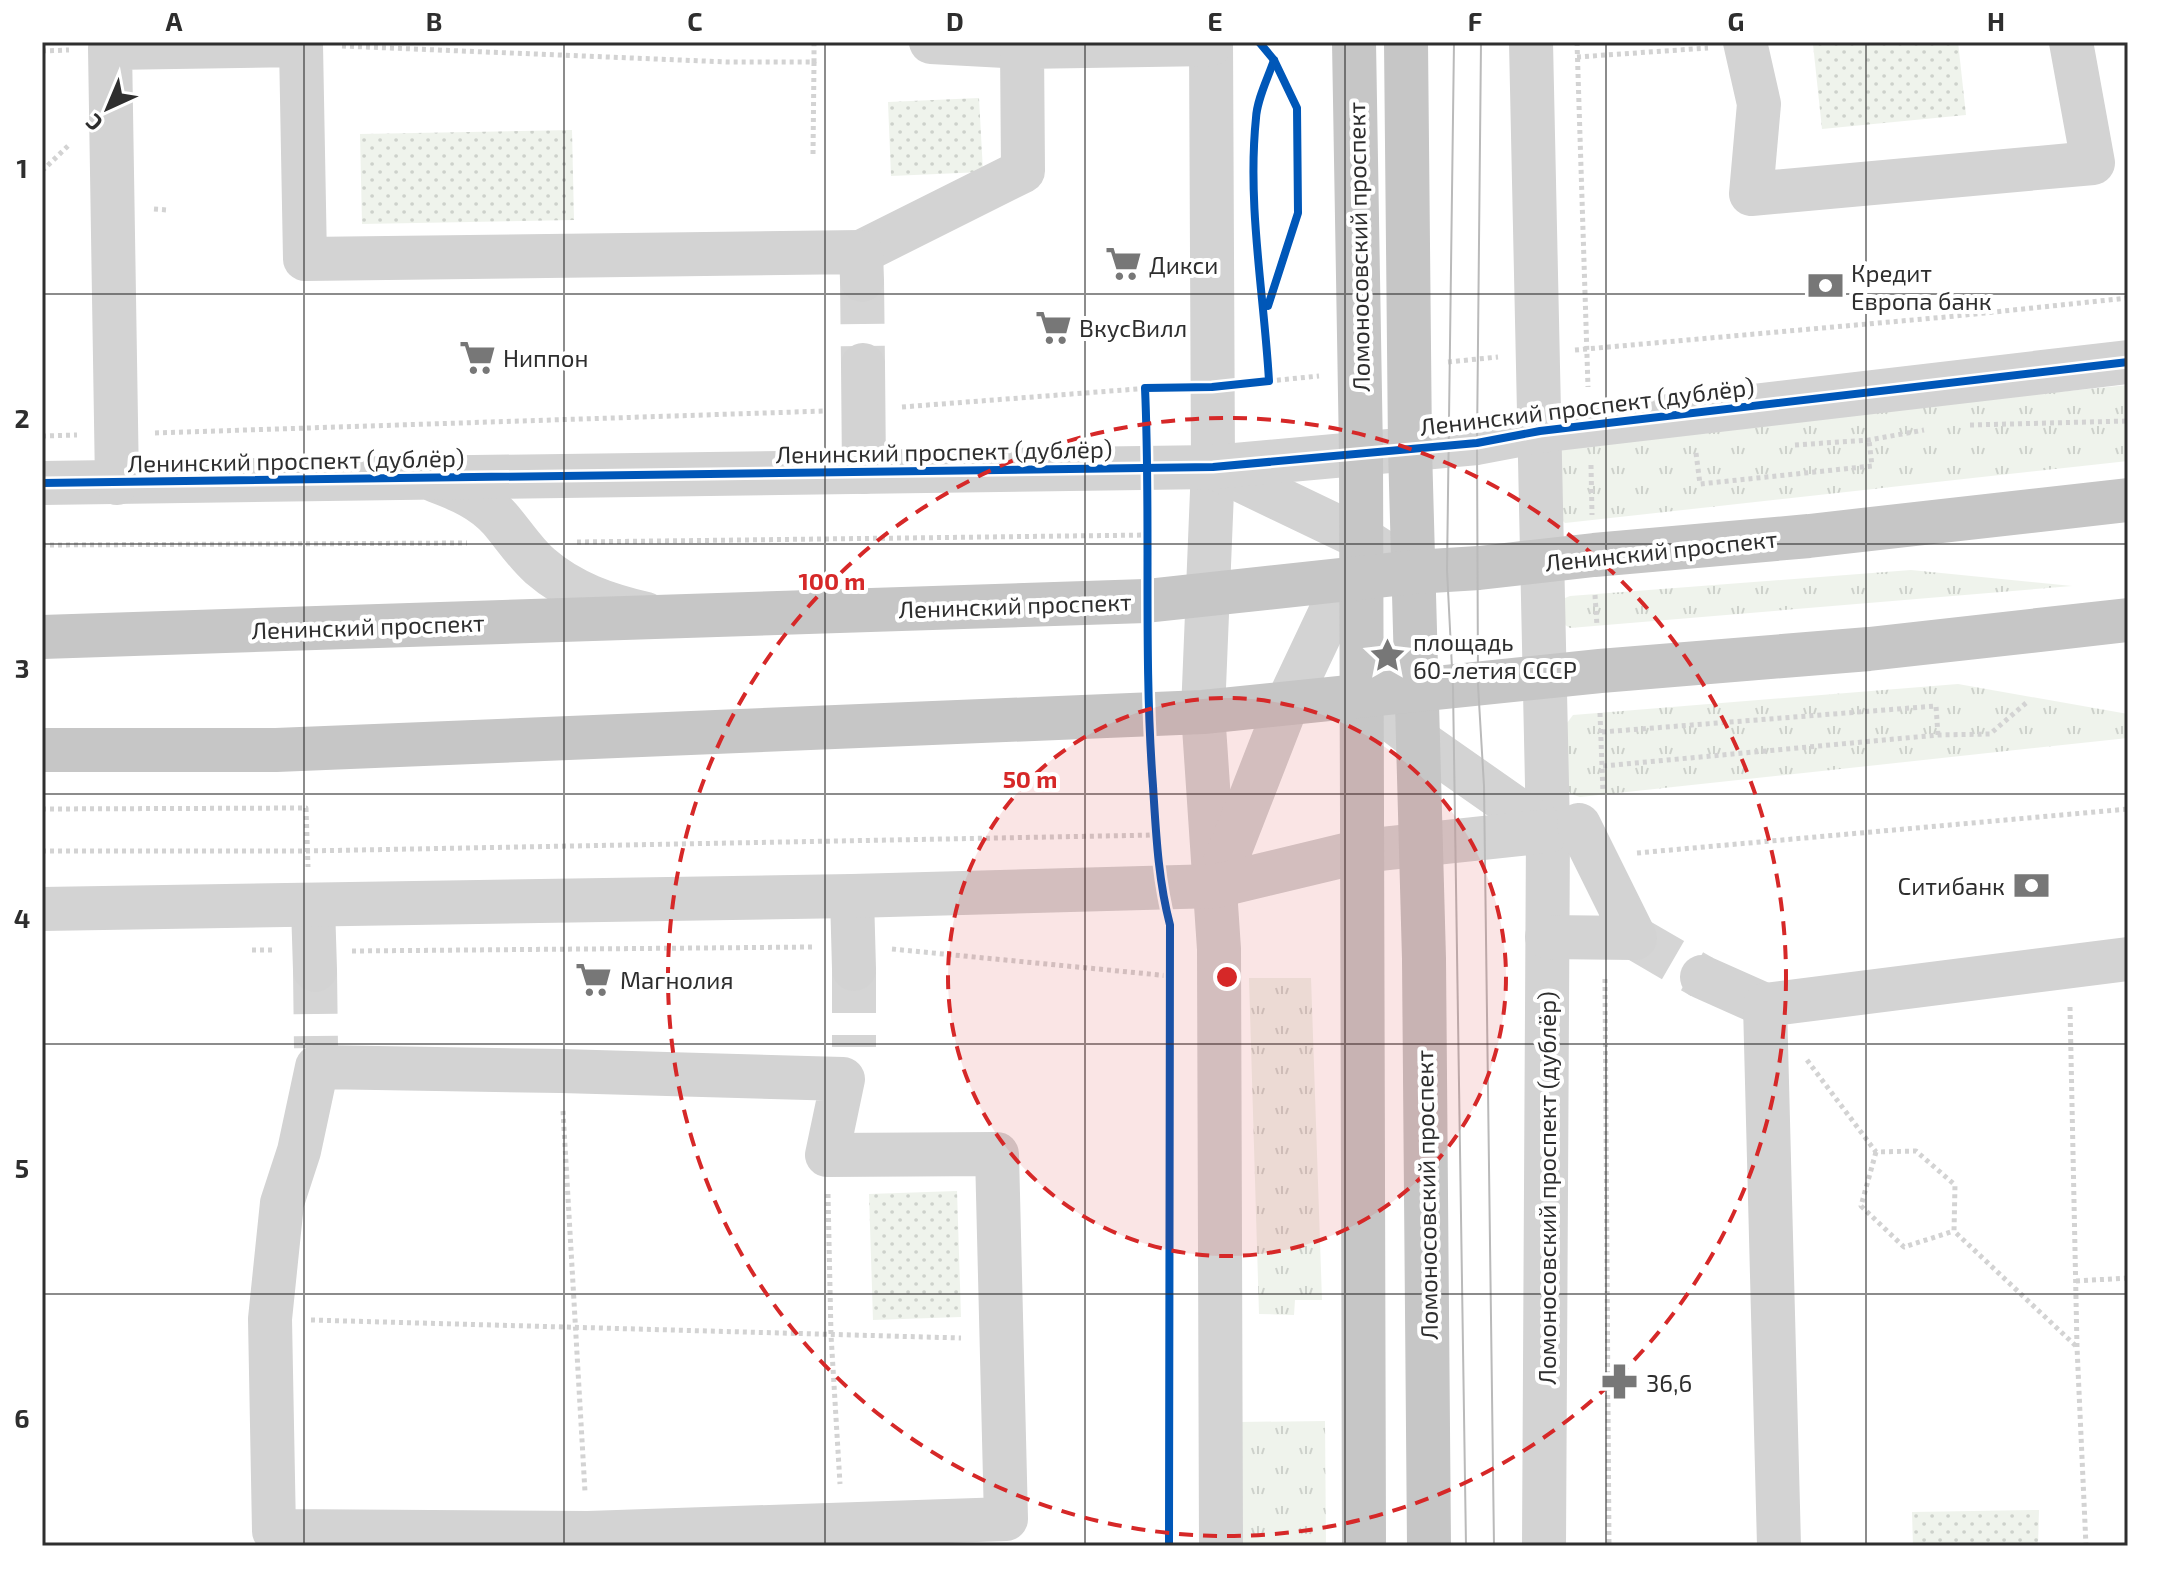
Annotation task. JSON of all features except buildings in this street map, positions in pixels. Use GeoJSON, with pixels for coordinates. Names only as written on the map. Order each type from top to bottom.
{"type":"FeatureCollection","features":[{"type":"Feature","properties":{"kind":"main road","name":"Ломоносовский проспект"},"geometry":{"type":"LineString","coordinates":[[1354,42],[1361,453]]}},
{"type":"Feature","properties":{"kind":"main road","name":"Ломоносовский проспект"},"geometry":{"type":"LineString","coordinates":[[1406,42],[1410,448]]}},
{"type":"Feature","properties":{"kind":"main road"},"geometry":{"type":"LineString","coordinates":[[1410,448],[1421,844]]}},
{"type":"Feature","properties":{"kind":"main road"},"geometry":{"type":"LineString","coordinates":[[1361,453],[1364,1546]]}},
{"type":"Feature","properties":{"kind":"main road","name":"Ленинский проспект"},"geometry":{"type":"LineString","coordinates":[[1414,572],[1809,536],[2128,500]]}},
{"type":"Feature","properties":{"kind":"main road","name":"Ленинский проспект"},"geometry":{"type":"LineString","coordinates":[[42,637],[1146,601],[1208,594],[1361,558]]}},
{"type":"Feature","properties":{"kind":"main road"},"geometry":{"type":"LineString","coordinates":[[42,750],[276,750],[1203,712],[1600,671],[1869,649],[2128,620]]}},
{"type":"Feature","properties":{"kind":"main road","name":"Ломоносовский проспект"},"geometry":{"type":"LineString","coordinates":[[1421,844],[1429,1546]]}},
{"type":"Feature","properties":{"kind":"street"},"geometry":{"type":"LineString","coordinates":[[931,42],[1022,47],[1211,43],[1213,467],[1203,712],[1219,949],[1221,1546]]}},
{"type":"Feature","properties":{"kind":"street"},"geometry":{"type":"LineString","coordinates":[[1531,42],[1545,678],[1563,828]]}},
{"type":"Feature","properties":{"kind":"street"},"geometry":{"type":"LineString","coordinates":[[1746,44],[1759,104],[1751,194],[2093,163],[2071,42]]}},
{"type":"Feature","properties":{"kind":"street"},"geometry":{"type":"LineString","coordinates":[[117,483],[110,48],[301,43],[305,259],[861,266],[1023,171],[1022,47]]}},
{"type":"Feature","properties":{"kind":"street","name":"Ленинский проспект (дублёр)"},"geometry":{"type":"LineString","coordinates":[[42,483],[1213,467],[1477,443],[1540,431],[2128,362]]}},
{"type":"Feature","properties":{"kind":"street"},"geometry":{"type":"LineString","coordinates":[[863,365],[864,472]]}},
{"type":"Feature","properties":{"kind":"street"},"geometry":{"type":"LineString","coordinates":[[1213,467],[1361,558],[1414,572]]}},
{"type":"Feature","properties":{"kind":"street"},"geometry":{"type":"LineString","coordinates":[[430,479],[469,493],[497,515],[539,565],[568,587],[604,604],[657,617]]}},
{"type":"Feature","properties":{"kind":"street"},"geometry":{"type":"LineString","coordinates":[[1216,886],[1287,704],[1331,611],[1361,558]]}},
{"type":"Feature","properties":{"kind":"street"},"geometry":{"type":"LineString","coordinates":[[1362,697],[1418,740],[1563,828],[1635,938],[1547,937]]}},
{"type":"Feature","properties":{"kind":"street"},"geometry":{"type":"LineString","coordinates":[[42,909],[852,896],[1216,886],[1362,851],[1563,828]]}},
{"type":"Feature","properties":{"kind":"street","name":"Ломоносовский проспект (дублёр)"},"geometry":{"type":"LineString","coordinates":[[1544,1546],[1547,937],[1563,828]]}},
{"type":"Feature","properties":{"kind":"street"},"geometry":{"type":"LineString","coordinates":[[852,896],[853,958]]}},
{"type":"Feature","properties":{"kind":"street"},"geometry":{"type":"LineString","coordinates":[[313,906],[314,960]]}},
{"type":"Feature","properties":{"kind":"street"},"geometry":{"type":"LineString","coordinates":[[1702,977],[1765,1005],[2128,959]]}},
{"type":"Feature","properties":{"kind":"street"},"geometry":{"type":"LineString","coordinates":[[1765,1005],[1779,1546]]}},
{"type":"Feature","properties":{"kind":"street"},"geometry":{"type":"LineString","coordinates":[[317,1057],[561,1071],[849,1063],[827,1155],[997,1154],[1006,1519],[588,1540],[274,1531],[270,1319],[282,1203],[299,1151],[317,1057]]}},
{"type":"Feature","properties":{"kind":"path"},"geometry":{"type":"LineString","coordinates":[[813,154],[814,42]]}},
{"type":"Feature","properties":{"kind":"path"},"geometry":{"type":"LineString","coordinates":[[1577,42],[1592,520]]}},
{"type":"Feature","properties":{"kind":"path"},"geometry":{"type":"LineString","coordinates":[[301,43],[728,62],[814,62]]}},
{"type":"Feature","properties":{"kind":"path"},"geometry":{"type":"LineString","coordinates":[[1577,57],[1746,44]]}},
{"type":"Feature","properties":{"kind":"path"},"geometry":{"type":"LineString","coordinates":[[728,62],[729,71]]}},
{"type":"Feature","properties":{"kind":"path"},"geometry":{"type":"LineString","coordinates":[[1587,349],[2128,298]]}},
{"type":"Feature","properties":{"kind":"path"},"geometry":{"type":"LineString","coordinates":[[1268,368],[1269,381]]}},
{"type":"Feature","properties":{"kind":"path"},"geometry":{"type":"LineString","coordinates":[[116,434],[864,410],[1163,387]]}},
{"type":"Feature","properties":{"kind":"path"},"geometry":{"type":"LineString","coordinates":[[1957,425],[2128,421]]}},
{"type":"Feature","properties":{"kind":"path"},"geometry":{"type":"LineString","coordinates":[[1791,446],[1869,440],[1928,430]]}},
{"type":"Feature","properties":{"kind":"path"},"geometry":{"type":"LineString","coordinates":[[1696,453],[1700,484],[1872,466],[1869,440]]}},
{"type":"Feature","properties":{"kind":"path"},"geometry":{"type":"LineString","coordinates":[[1681,454],[1712,452]]}},
{"type":"Feature","properties":{"kind":"path"},"geometry":{"type":"LineString","coordinates":[[42,545],[1148,535]]}},
{"type":"Feature","properties":{"kind":"path"},"geometry":{"type":"LineString","coordinates":[[1595,594],[1597,626]]}},
{"type":"Feature","properties":{"kind":"path"},"geometry":{"type":"LineString","coordinates":[[1603,766],[1938,735],[1990,734],[2026,703]]}},
{"type":"Feature","properties":{"kind":"path"},"geometry":{"type":"LineString","coordinates":[[1602,732],[1936,706],[1938,735]]}},
{"type":"Feature","properties":{"kind":"path"},"geometry":{"type":"LineString","coordinates":[[42,809],[306,808],[306,851]]}},
{"type":"Feature","properties":{"kind":"path"},"geometry":{"type":"LineString","coordinates":[[1636,853],[2128,809]]}},
{"type":"Feature","properties":{"kind":"path"},"geometry":{"type":"LineString","coordinates":[[42,851],[306,851],[1156,835]]}},
{"type":"Feature","properties":{"kind":"path"},"geometry":{"type":"LineString","coordinates":[[239,949],[314,960],[853,958],[1170,976]]}},
{"type":"Feature","properties":{"kind":"path"},"geometry":{"type":"LineString","coordinates":[[2069,966],[2077,1347],[2086,1546]]}},
{"type":"Feature","properties":{"kind":"path"},"geometry":{"type":"LineString","coordinates":[[1605,973],[1609,1546]]}},
{"type":"Feature","properties":{"kind":"path"},"geometry":{"type":"LineString","coordinates":[[1802,1054],[1876,1152]]}},
{"type":"Feature","properties":{"kind":"path"},"geometry":{"type":"LineString","coordinates":[[561,1071],[588,1540]]}},
{"type":"Feature","properties":{"kind":"path"},"geometry":{"type":"LineString","coordinates":[[1876,1152],[1916,1151],[1955,1185],[1954,1231],[2077,1347]]}},
{"type":"Feature","properties":{"kind":"path"},"geometry":{"type":"LineString","coordinates":[[1876,1152],[1861,1206],[1904,1247],[1954,1231]]}},
{"type":"Feature","properties":{"kind":"path"},"geometry":{"type":"LineString","coordinates":[[827,1155],[831,1335],[842,1525]]}},
{"type":"Feature","properties":{"kind":"path"},"geometry":{"type":"LineString","coordinates":[[2076,1281],[2128,1278]]}},
{"type":"Feature","properties":{"kind":"path"},"geometry":{"type":"LineString","coordinates":[[270,1319],[1002,1339]]}},
{"type":"Feature","properties":{"kind":"green space"},"geometry":{"type":"Polygon","coordinates":[[[1958,42],[1966,115],[1822,129],[1813,44],[1958,42]]]}},
{"type":"Feature","properties":{"kind":"green space"},"geometry":{"type":"Polygon","coordinates":[[[979,98],[983,172],[891,176],[888,102],[979,98]]]}},
{"type":"Feature","properties":{"kind":"green space"},"geometry":{"type":"Polygon","coordinates":[[[572,130],[574,220],[362,224],[360,134],[572,130]]]}},
{"type":"Feature","properties":{"kind":"green space"},"geometry":{"type":"Polygon","coordinates":[[[2128,385],[2128,461],[1565,523],[1547,506],[1553,442],[2128,385]]]}},
{"type":"Feature","properties":{"kind":"green space"},"geometry":{"type":"Polygon","coordinates":[[[1911,570],[2072,586],[1570,628],[1562,623],[1565,598],[1570,596],[1911,570]]]}},
{"type":"Feature","properties":{"kind":"green space"},"geometry":{"type":"Polygon","coordinates":[[[1958,684],[2128,714],[2128,738],[1580,797],[1566,788],[1564,727],[1573,715],[1958,684]]]}},
{"type":"Feature","properties":{"kind":"green space"},"geometry":{"type":"Polygon","coordinates":[[[1249,978],[1311,978],[1322,1300],[1295,1300],[1294,1315],[1259,1314],[1249,978]]]}},
{"type":"Feature","properties":{"kind":"green space"},"geometry":{"type":"Polygon","coordinates":[[[957,1191],[961,1317],[873,1320],[869,1194],[957,1191]]]}},
{"type":"Feature","properties":{"kind":"green space"},"geometry":{"type":"Polygon","coordinates":[[[1325,1421],[1326,1546],[1242,1546],[1240,1422],[1325,1421]]]}},
{"type":"Feature","properties":{"kind":"green space"},"geometry":{"type":"Polygon","coordinates":[[[2039,1510],[2038,1546],[1913,1546],[1912,1512],[2039,1510]]]}},
{"type":"Feature","properties":{"kind":"tunnel"},"geometry":{"type":"LineString","coordinates":[[862,280],[863,365]]}},
{"type":"Feature","properties":{"kind":"tunnel"},"geometry":{"type":"LineString","coordinates":[[1635,938],[1702,977]]}},
{"type":"Feature","properties":{"kind":"tunnel"},"geometry":{"type":"LineString","coordinates":[[854,969],[854,1047]]}},
{"type":"Feature","properties":{"kind":"tunnel"},"geometry":{"type":"LineString","coordinates":[[315,970],[316,1048]]}},
{"type":"Feature","properties":{"kind":"tram line"},"geometry":{"type":"LineString","coordinates":[[1454,42],[1447,570],[1453,688],[1466,1546]]}},
{"type":"Feature","properties":{"kind":"tram line"},"geometry":{"type":"LineString","coordinates":[[1481,42],[1478,685],[1484,786],[1494,1546]]}},
{"type":"Feature","properties":{"kind":"cycle path"},"geometry":{"type":"LineString","coordinates":[[1259,42],[1274,60],[1297,108],[1298,213],[1268,306]]}},
{"type":"Feature","properties":{"kind":"cycle path"},"geometry":{"type":"LineString","coordinates":[[1169,1546],[1170,925],[1158,856],[1150,736],[1145,388],[1212,387],[1269,381],[1255,217],[1254,151],[1258,103],[1274,60]]}},
{"type":"Feature","properties":{"kind":"cycle path"},"geometry":{"type":"LineString","coordinates":[[42,483],[1213,467],[1477,443],[1540,431],[2128,362]]}},
{"type":"Feature","properties":{"kind":"place","name":"Дикси"},"geometry":{"type":"Point","coordinates":[1123,264]}},
{"type":"Feature","properties":{"kind":"place","name":"Кредит Европа банк"},"geometry":{"type":"Point","coordinates":[1825,286]}},
{"type":"Feature","properties":{"kind":"place","name":"ВкусВилл"},"geometry":{"type":"Point","coordinates":[1053,327]}},
{"type":"Feature","properties":{"kind":"place","name":"Ниппон"},"geometry":{"type":"Point","coordinates":[477,357]}},
{"type":"Feature","properties":{"kind":"place","name":"площадь 60-летия СССР"},"geometry":{"type":"Point","coordinates":[1387,655]}},
{"type":"Feature","properties":{"kind":"place","name":"Ситибанк"},"geometry":{"type":"Point","coordinates":[2031,885]}},
{"type":"Feature","properties":{"kind":"place","name":"Магнолия"},"geometry":{"type":"Point","coordinates":[594,979]}},
{"type":"Feature","properties":{"kind":"place","name":"36,6"},"geometry":{"type":"Point","coordinates":[1620,1382]}}]}
